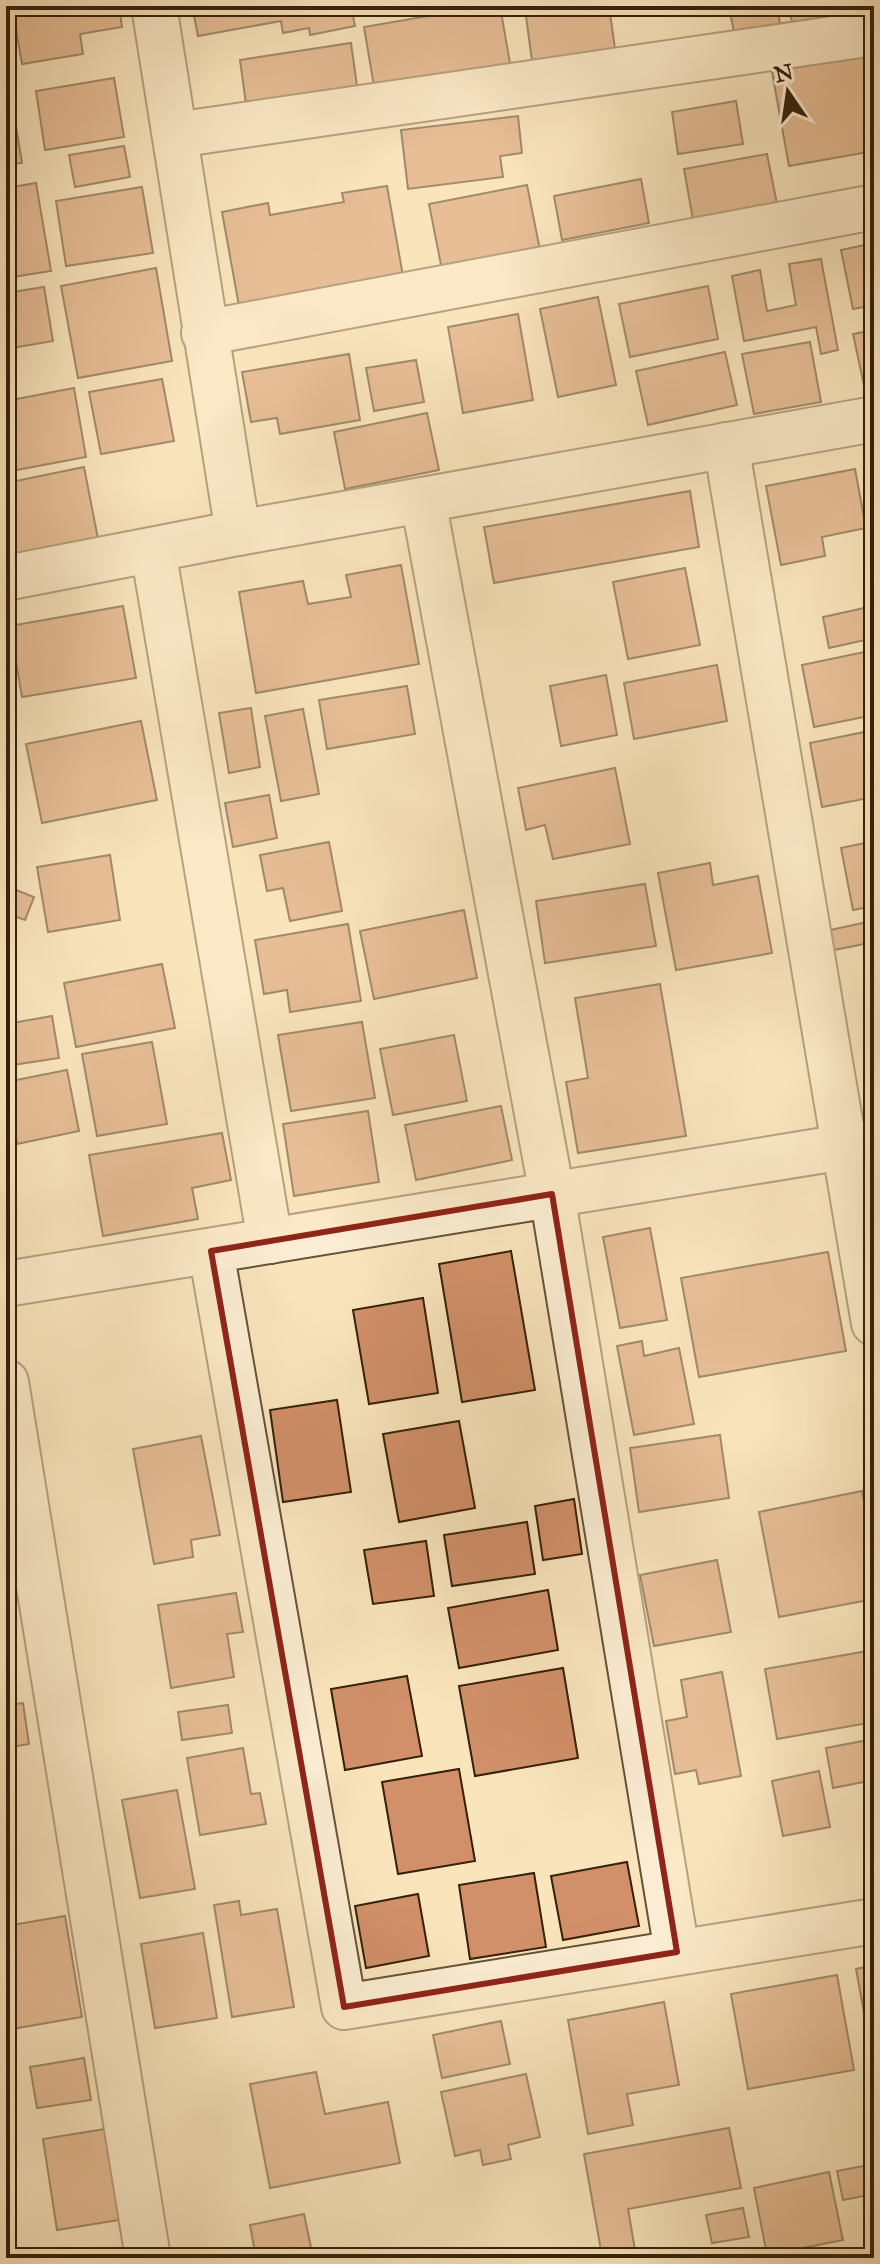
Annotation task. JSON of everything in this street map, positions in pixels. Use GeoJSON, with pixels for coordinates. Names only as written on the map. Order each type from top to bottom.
{"type":"FeatureCollection","features":[{"type":"Feature","properties":{"kind":"street"},"geometry":{"type":"LineString","coordinates":[[154,6],[238,533]]}},
{"type":"Feature","properties":{"kind":"street"},"geometry":{"type":"LineString","coordinates":[[176,135],[874,33]]}},
{"type":"Feature","properties":{"kind":"street"},"geometry":{"type":"LineString","coordinates":[[204,333],[874,207]]}},
{"type":"Feature","properties":{"kind":"street"},"geometry":{"type":"LineString","coordinates":[[6,578],[238,533],[874,419]]}},
{"type":"Feature","properties":{"kind":"street"},"geometry":{"type":"LineString","coordinates":[[726,445],[860,1144],[874,1323]]}},
{"type":"Feature","properties":{"kind":"street"},"geometry":{"type":"LineString","coordinates":[[423,500],[552,1194],[677,1952]]}},
{"type":"Feature","properties":{"kind":"street"},"geometry":{"type":"LineString","coordinates":[[153,550],[270,1241]]}},
{"type":"Feature","properties":{"kind":"street"},"geometry":{"type":"LineString","coordinates":[[6,1284],[860,1144]]}},
{"type":"Feature","properties":{"kind":"street"},"geometry":{"type":"LineString","coordinates":[[211,1251],[344,2007],[874,1921]]}},
{"type":"Feature","properties":{"kind":"street"},"geometry":{"type":"LineString","coordinates":[[6,1382],[148,2258]]}},
{"type":"Feature","properties":{"kind":"highlighted area"},"geometry":{"type":"Polygon","coordinates":[[[552,1194],[677,1952],[344,2007],[211,1251],[552,1194]]]}},
{"type":"Feature","properties":{"kind":"building"},"geometry":{"type":"Polygon","coordinates":[[[12,6],[119,6],[122,27],[80,34],[83,54],[22,64],[12,6]]]}},
{"type":"Feature","properties":{"kind":"building"},"geometry":{"type":"Polygon","coordinates":[[[192,6],[351,6],[355,26],[310,35],[309,28],[283,33],[281,21],[198,36],[192,6]]]}},
{"type":"Feature","properties":{"kind":"building"},"geometry":{"type":"Polygon","coordinates":[[[500,6],[511,69],[375,92],[364,27],[500,6]]]}},
{"type":"Feature","properties":{"kind":"building"},"geometry":{"type":"Polygon","coordinates":[[[609,6],[616,56],[533,68],[525,9],[609,6]]]}},
{"type":"Feature","properties":{"kind":"building"},"geometry":{"type":"Polygon","coordinates":[[[729,6],[777,6],[782,35],[736,43],[729,6]]]}},
{"type":"Feature","properties":{"kind":"building"},"geometry":{"type":"Polygon","coordinates":[[[789,6],[874,8],[854,12],[856,24],[794,34],[789,6]]]}},
{"type":"Feature","properties":{"kind":"building"},"geometry":{"type":"Polygon","coordinates":[[[351,43],[357,86],[246,104],[240,60],[351,43]]]}},
{"type":"Feature","properties":{"kind":"building"},"geometry":{"type":"Polygon","coordinates":[[[874,54],[874,151],[789,166],[772,72],[874,54]]]}},
{"type":"Feature","properties":{"kind":"building"},"geometry":{"type":"Polygon","coordinates":[[[114,78],[124,137],[45,150],[36,91],[114,78]]]}},
{"type":"Feature","properties":{"kind":"building"},"geometry":{"type":"Polygon","coordinates":[[[10,90],[22,163],[6,165],[6,91],[10,90]]]}},
{"type":"Feature","properties":{"kind":"building"},"geometry":{"type":"Polygon","coordinates":[[[736,101],[743,144],[678,154],[672,112],[736,101]]]}},
{"type":"Feature","properties":{"kind":"building"},"geometry":{"type":"Polygon","coordinates":[[[518,116],[522,153],[500,156],[503,177],[408,189],[401,130],[518,116]]]}},
{"type":"Feature","properties":{"kind":"building"},"geometry":{"type":"Polygon","coordinates":[[[124,146],[130,177],[75,187],[69,155],[124,146]]]}},
{"type":"Feature","properties":{"kind":"building"},"geometry":{"type":"Polygon","coordinates":[[[767,154],[778,209],[694,225],[684,169],[767,154]]]}},
{"type":"Feature","properties":{"kind":"building"},"geometry":{"type":"Polygon","coordinates":[[[641,179],[649,223],[562,240],[554,196],[641,179]]]}},
{"type":"Feature","properties":{"kind":"building"},"geometry":{"type":"Polygon","coordinates":[[[36,183],[51,271],[6,278],[6,188],[36,183]]]}},
{"type":"Feature","properties":{"kind":"building"},"geometry":{"type":"Polygon","coordinates":[[[527,185],[541,255],[443,275],[429,204],[527,185]]]}},
{"type":"Feature","properties":{"kind":"building"},"geometry":{"type":"Polygon","coordinates":[[[387,186],[403,276],[239,306],[222,212],[268,203],[270,215],[344,202],[342,193],[387,186]]]}},
{"type":"Feature","properties":{"kind":"building"},"geometry":{"type":"Polygon","coordinates":[[[142,187],[153,253],[66,266],[56,201],[142,187]]]}},
{"type":"Feature","properties":{"kind":"building"},"geometry":{"type":"Polygon","coordinates":[[[874,243],[874,305],[853,309],[841,250],[874,243]]]}},
{"type":"Feature","properties":{"kind":"building"},"geometry":{"type":"Polygon","coordinates":[[[821,259],[838,350],[821,354],[816,327],[744,341],[732,276],[760,270],[767,311],[796,305],[789,264],[821,259]]]}},
{"type":"Feature","properties":{"kind":"building"},"geometry":{"type":"Polygon","coordinates":[[[156,268],[172,361],[78,378],[61,286],[156,268]]]}},
{"type":"Feature","properties":{"kind":"building"},"geometry":{"type":"Polygon","coordinates":[[[708,286],[718,339],[630,357],[619,304],[708,286]]]}},
{"type":"Feature","properties":{"kind":"building"},"geometry":{"type":"Polygon","coordinates":[[[44,287],[53,341],[6,349],[6,293],[44,287]]]}},
{"type":"Feature","properties":{"kind":"building"},"geometry":{"type":"Polygon","coordinates":[[[598,297],[616,385],[558,397],[540,309],[598,297]]]}},
{"type":"Feature","properties":{"kind":"building"},"geometry":{"type":"Polygon","coordinates":[[[518,314],[533,400],[463,413],[448,327],[518,314]]]}},
{"type":"Feature","properties":{"kind":"building"},"geometry":{"type":"Polygon","coordinates":[[[874,330],[874,394],[866,395],[853,334],[874,330]]]}},
{"type":"Feature","properties":{"kind":"building"},"geometry":{"type":"Polygon","coordinates":[[[810,342],[821,402],[754,414],[742,354],[810,342]]]}},
{"type":"Feature","properties":{"kind":"building"},"geometry":{"type":"Polygon","coordinates":[[[725,352],[737,405],[648,425],[636,371],[725,352]]]}},
{"type":"Feature","properties":{"kind":"building"},"geometry":{"type":"Polygon","coordinates":[[[349,354],[360,420],[280,434],[277,418],[251,422],[242,372],[349,354]]]}},
{"type":"Feature","properties":{"kind":"building"},"geometry":{"type":"Polygon","coordinates":[[[416,360],[424,402],[374,411],[366,368],[416,360]]]}},
{"type":"Feature","properties":{"kind":"building"},"geometry":{"type":"Polygon","coordinates":[[[162,379],[174,441],[101,454],[89,392],[162,379]]]}},
{"type":"Feature","properties":{"kind":"building"},"geometry":{"type":"Polygon","coordinates":[[[74,388],[86,457],[6,472],[6,401],[74,388]]]}},
{"type":"Feature","properties":{"kind":"building"},"geometry":{"type":"Polygon","coordinates":[[[427,413],[439,470],[345,489],[334,432],[427,413]]]}},
{"type":"Feature","properties":{"kind":"building"},"geometry":{"type":"Polygon","coordinates":[[[84,467],[99,544],[6,563],[6,483],[84,467]]]}},
{"type":"Feature","properties":{"kind":"building"},"geometry":{"type":"Polygon","coordinates":[[[855,469],[866,528],[822,537],[825,556],[781,565],[766,486],[855,469]]]}},
{"type":"Feature","properties":{"kind":"building"},"geometry":{"type":"Polygon","coordinates":[[[690,491],[699,547],[494,583],[484,527],[690,491]]]}},
{"type":"Feature","properties":{"kind":"building"},"geometry":{"type":"Polygon","coordinates":[[[401,565],[419,664],[256,693],[239,592],[303,581],[308,604],[351,597],[346,575],[401,565]]]}},
{"type":"Feature","properties":{"kind":"building"},"geometry":{"type":"Polygon","coordinates":[[[685,568],[700,645],[628,659],[613,582],[685,568]]]}},
{"type":"Feature","properties":{"kind":"building"},"geometry":{"type":"Polygon","coordinates":[[[123,606],[136,678],[22,697],[10,626],[123,606]]]}},
{"type":"Feature","properties":{"kind":"building"},"geometry":{"type":"Polygon","coordinates":[[[869,607],[874,638],[829,648],[823,617],[869,607]]]}},
{"type":"Feature","properties":{"kind":"building"},"geometry":{"type":"Polygon","coordinates":[[[874,650],[874,715],[814,727],[802,665],[874,650]]]}},
{"type":"Feature","properties":{"kind":"building"},"geometry":{"type":"Polygon","coordinates":[[[717,665],[727,721],[634,739],[624,683],[717,665]]]}},
{"type":"Feature","properties":{"kind":"building"},"geometry":{"type":"Polygon","coordinates":[[[606,675],[617,735],[561,746],[550,686],[606,675]]]}},
{"type":"Feature","properties":{"kind":"building"},"geometry":{"type":"Polygon","coordinates":[[[407,686],[415,734],[327,749],[319,700],[407,686]]]}},
{"type":"Feature","properties":{"kind":"building"},"geometry":{"type":"Polygon","coordinates":[[[251,708],[260,767],[229,773],[219,713],[251,708]]]}},
{"type":"Feature","properties":{"kind":"building"},"geometry":{"type":"Polygon","coordinates":[[[303,709],[319,794],[281,801],[265,716],[303,709]]]}},
{"type":"Feature","properties":{"kind":"building"},"geometry":{"type":"Polygon","coordinates":[[[141,721],[157,800],[42,823],[26,744],[141,721]]]}},
{"type":"Feature","properties":{"kind":"building"},"geometry":{"type":"Polygon","coordinates":[[[874,730],[874,797],[822,807],[810,743],[874,730]]]}},
{"type":"Feature","properties":{"kind":"building"},"geometry":{"type":"Polygon","coordinates":[[[615,768],[630,844],[553,859],[545,825],[526,830],[518,788],[615,768]]]}},
{"type":"Feature","properties":{"kind":"building"},"geometry":{"type":"Polygon","coordinates":[[[269,795],[277,838],[233,847],[225,803],[269,795]]]}},
{"type":"Feature","properties":{"kind":"building"},"geometry":{"type":"Polygon","coordinates":[[[874,841],[874,906],[853,910],[841,848],[874,841]]]}},
{"type":"Feature","properties":{"kind":"building"},"geometry":{"type":"Polygon","coordinates":[[[329,842],[342,911],[290,921],[283,888],[267,891],[260,855],[329,842]]]}},
{"type":"Feature","properties":{"kind":"building"},"geometry":{"type":"Polygon","coordinates":[[[110,855],[120,920],[48,932],[37,867],[110,855]]]}},
{"type":"Feature","properties":{"kind":"building"},"geometry":{"type":"Polygon","coordinates":[[[710,863],[713,885],[758,876],[772,953],[676,970],[658,873],[710,863]]]}},
{"type":"Feature","properties":{"kind":"building"},"geometry":{"type":"Polygon","coordinates":[[[645,884],[656,946],[545,963],[536,901],[645,884]]]}},
{"type":"Feature","properties":{"kind":"building"},"geometry":{"type":"Polygon","coordinates":[[[6,886],[34,897],[25,920],[11,915],[6,928],[6,886]]]}},
{"type":"Feature","properties":{"kind":"building"},"geometry":{"type":"Polygon","coordinates":[[[464,910],[477,978],[374,999],[360,931],[464,910]]]}},
{"type":"Feature","properties":{"kind":"building"},"geometry":{"type":"Polygon","coordinates":[[[872,921],[874,942],[834,950],[830,930],[872,921]]]}},
{"type":"Feature","properties":{"kind":"building"},"geometry":{"type":"Polygon","coordinates":[[[348,924],[361,1001],[290,1012],[287,990],[264,994],[255,940],[348,924]]]}},
{"type":"Feature","properties":{"kind":"building"},"geometry":{"type":"Polygon","coordinates":[[[162,964],[175,1028],[76,1047],[64,983],[162,964]]]}},
{"type":"Feature","properties":{"kind":"building"},"geometry":{"type":"Polygon","coordinates":[[[660,984],[686,1136],[578,1153],[566,1082],[588,1078],[575,998],[660,984]]]}},
{"type":"Feature","properties":{"kind":"building"},"geometry":{"type":"Polygon","coordinates":[[[52,1016],[59,1058],[6,1066],[6,1024],[52,1016]]]}},
{"type":"Feature","properties":{"kind":"building"},"geometry":{"type":"Polygon","coordinates":[[[362,1022],[375,1098],[291,1111],[278,1035],[362,1022]]]}},
{"type":"Feature","properties":{"kind":"building"},"geometry":{"type":"Polygon","coordinates":[[[454,1035],[467,1101],[393,1115],[380,1049],[454,1035]]]}},
{"type":"Feature","properties":{"kind":"building"},"geometry":{"type":"Polygon","coordinates":[[[152,1042],[167,1124],[97,1136],[82,1054],[152,1042]]]}},
{"type":"Feature","properties":{"kind":"building"},"geometry":{"type":"Polygon","coordinates":[[[67,1070],[79,1131],[17,1144],[6,1082],[67,1070]]]}},
{"type":"Feature","properties":{"kind":"building"},"geometry":{"type":"Polygon","coordinates":[[[501,1106],[512,1160],[416,1180],[405,1125],[501,1106]]]}},
{"type":"Feature","properties":{"kind":"building"},"geometry":{"type":"Polygon","coordinates":[[[368,1111],[379,1182],[294,1196],[283,1124],[368,1111]]]}},
{"type":"Feature","properties":{"kind":"building"},"geometry":{"type":"Polygon","coordinates":[[[222,1133],[231,1180],[192,1188],[198,1219],[103,1236],[89,1155],[222,1133]]]}},
{"type":"Feature","properties":{"kind":"building"},"geometry":{"type":"Polygon","coordinates":[[[650,1228],[667,1320],[620,1328],[603,1237],[650,1228]]]}},
{"type":"Feature","properties":{"kind":"building"},"geometry":{"type":"Polygon","coordinates":[[[511,1251],[535,1390],[462,1402],[439,1264],[511,1251]]]}},
{"type":"Feature","properties":{"kind":"building"},"geometry":{"type":"Polygon","coordinates":[[[828,1252],[846,1351],[699,1377],[681,1278],[828,1252]]]}},
{"type":"Feature","properties":{"kind":"building"},"geometry":{"type":"Polygon","coordinates":[[[423,1298],[438,1393],[369,1404],[353,1310],[423,1298]]]}},
{"type":"Feature","properties":{"kind":"building"},"geometry":{"type":"Polygon","coordinates":[[[642,1341],[644,1356],[679,1348],[694,1424],[634,1435],[617,1346],[642,1341]]]}},
{"type":"Feature","properties":{"kind":"building"},"geometry":{"type":"Polygon","coordinates":[[[337,1400],[351,1492],[283,1502],[270,1410],[337,1400]]]}},
{"type":"Feature","properties":{"kind":"building"},"geometry":{"type":"Polygon","coordinates":[[[459,1421],[475,1508],[399,1522],[383,1434],[459,1421]]]}},
{"type":"Feature","properties":{"kind":"building"},"geometry":{"type":"Polygon","coordinates":[[[720,1435],[729,1498],[639,1512],[630,1448],[720,1435]]]}},
{"type":"Feature","properties":{"kind":"building"},"geometry":{"type":"Polygon","coordinates":[[[201,1436],[220,1535],[191,1540],[193,1557],[154,1564],[133,1449],[201,1436]]]}},
{"type":"Feature","properties":{"kind":"building"},"geometry":{"type":"Polygon","coordinates":[[[862,1491],[874,1555],[874,1599],[779,1617],[759,1512],[862,1491]]]}},
{"type":"Feature","properties":{"kind":"building"},"geometry":{"type":"Polygon","coordinates":[[[574,1499],[582,1554],[543,1560],[535,1506],[574,1499]]]}},
{"type":"Feature","properties":{"kind":"building"},"geometry":{"type":"Polygon","coordinates":[[[527,1522],[535,1574],[452,1586],[444,1535],[527,1522]]]}},
{"type":"Feature","properties":{"kind":"building"},"geometry":{"type":"Polygon","coordinates":[[[426,1541],[434,1596],[373,1604],[364,1550],[426,1541]]]}},
{"type":"Feature","properties":{"kind":"building"},"geometry":{"type":"Polygon","coordinates":[[[717,1560],[731,1632],[654,1646],[640,1575],[717,1560]]]}},
{"type":"Feature","properties":{"kind":"building"},"geometry":{"type":"Polygon","coordinates":[[[548,1590],[558,1650],[459,1668],[448,1608],[548,1590]]]}},
{"type":"Feature","properties":{"kind":"building"},"geometry":{"type":"Polygon","coordinates":[[[236,1593],[243,1632],[227,1634],[234,1677],[171,1688],[158,1605],[236,1593]]]}},
{"type":"Feature","properties":{"kind":"building"},"geometry":{"type":"Polygon","coordinates":[[[873,1650],[874,1722],[777,1739],[765,1669],[873,1650]]]}},
{"type":"Feature","properties":{"kind":"building"},"geometry":{"type":"Polygon","coordinates":[[[563,1668],[578,1758],[475,1776],[459,1686],[563,1668]]]}},
{"type":"Feature","properties":{"kind":"building"},"geometry":{"type":"Polygon","coordinates":[[[722,1672],[741,1776],[699,1784],[696,1770],[675,1774],[666,1721],[687,1717],[681,1680],[722,1672]]]}},
{"type":"Feature","properties":{"kind":"building"},"geometry":{"type":"Polygon","coordinates":[[[407,1676],[422,1756],[345,1770],[331,1689],[407,1676]]]}},
{"type":"Feature","properties":{"kind":"building"},"geometry":{"type":"Polygon","coordinates":[[[23,1703],[29,1744],[6,1748],[6,1705],[23,1703]]]}},
{"type":"Feature","properties":{"kind":"building"},"geometry":{"type":"Polygon","coordinates":[[[228,1705],[232,1733],[182,1740],[178,1712],[228,1705]]]}},
{"type":"Feature","properties":{"kind":"building"},"geometry":{"type":"Polygon","coordinates":[[[868,1740],[874,1780],[833,1788],[826,1748],[868,1740]]]}},
{"type":"Feature","properties":{"kind":"building"},"geometry":{"type":"Polygon","coordinates":[[[243,1748],[251,1794],[260,1793],[266,1824],[200,1835],[187,1758],[243,1748]]]}},
{"type":"Feature","properties":{"kind":"building"},"geometry":{"type":"Polygon","coordinates":[[[459,1769],[475,1861],[398,1874],[382,1782],[459,1769]]]}},
{"type":"Feature","properties":{"kind":"building"},"geometry":{"type":"Polygon","coordinates":[[[819,1771],[830,1827],[783,1836],[772,1781],[819,1771]]]}},
{"type":"Feature","properties":{"kind":"building"},"geometry":{"type":"Polygon","coordinates":[[[177,1790],[195,1889],[140,1898],[122,1800],[177,1790]]]}},
{"type":"Feature","properties":{"kind":"building"},"geometry":{"type":"Polygon","coordinates":[[[627,1862],[639,1926],[563,1940],[551,1876],[627,1862]]]}},
{"type":"Feature","properties":{"kind":"building"},"geometry":{"type":"Polygon","coordinates":[[[534,1873],[546,1947],[470,1959],[459,1885],[534,1873]]]}},
{"type":"Feature","properties":{"kind":"building"},"geometry":{"type":"Polygon","coordinates":[[[418,1894],[429,1956],[366,1968],[355,1906],[418,1894]]]}},
{"type":"Feature","properties":{"kind":"building"},"geometry":{"type":"Polygon","coordinates":[[[239,1901],[241,1915],[277,1909],[294,2007],[232,2017],[214,1905],[239,1901]]]}},
{"type":"Feature","properties":{"kind":"building"},"geometry":{"type":"Polygon","coordinates":[[[65,1916],[82,2017],[6,2030],[6,1926],[65,1916]]]}},
{"type":"Feature","properties":{"kind":"building"},"geometry":{"type":"Polygon","coordinates":[[[203,1933],[217,2018],[155,2028],[141,1944],[203,1933]]]}},
{"type":"Feature","properties":{"kind":"building"},"geometry":{"type":"Polygon","coordinates":[[[874,1965],[874,2027],[867,2029],[856,1969],[874,1965]]]}},
{"type":"Feature","properties":{"kind":"building"},"geometry":{"type":"Polygon","coordinates":[[[837,1975],[854,2070],[748,2089],[731,1994],[837,1975]]]}},
{"type":"Feature","properties":{"kind":"building"},"geometry":{"type":"Polygon","coordinates":[[[664,2002],[679,2085],[627,2094],[633,2125],[588,2134],[568,2020],[664,2002]]]}},
{"type":"Feature","properties":{"kind":"building"},"geometry":{"type":"Polygon","coordinates":[[[501,2021],[510,2064],[442,2078],[433,2035],[501,2021]]]}},
{"type":"Feature","properties":{"kind":"building"},"geometry":{"type":"Polygon","coordinates":[[[84,2058],[91,2100],[37,2108],[30,2067],[84,2058]]]}},
{"type":"Feature","properties":{"kind":"building"},"geometry":{"type":"Polygon","coordinates":[[[316,2072],[325,2114],[388,2102],[400,2163],[270,2188],[250,2084],[316,2072]]]}},
{"type":"Feature","properties":{"kind":"building"},"geometry":{"type":"Polygon","coordinates":[[[526,2074],[540,2137],[508,2145],[511,2159],[483,2165],[480,2150],[455,2156],[441,2092],[526,2074]]]}},
{"type":"Feature","properties":{"kind":"building"},"geometry":{"type":"Polygon","coordinates":[[[6,2097],[14,2166],[6,2167],[6,2097]]]}},
{"type":"Feature","properties":{"kind":"building"},"geometry":{"type":"Polygon","coordinates":[[[729,2128],[741,2188],[628,2209],[635,2250],[602,2256],[584,2154],[729,2128]]]}},
{"type":"Feature","properties":{"kind":"building"},"geometry":{"type":"Polygon","coordinates":[[[105,2129],[119,2220],[57,2230],[43,2139],[105,2129]]]}},
{"type":"Feature","properties":{"kind":"building"},"geometry":{"type":"Polygon","coordinates":[[[874,2164],[874,2194],[843,2200],[837,2171],[874,2164]]]}},
{"type":"Feature","properties":{"kind":"building"},"geometry":{"type":"Polygon","coordinates":[[[829,2172],[843,2240],[767,2255],[754,2188],[829,2172]]]}},
{"type":"Feature","properties":{"kind":"building"},"geometry":{"type":"Polygon","coordinates":[[[743,2208],[749,2237],[712,2243],[706,2215],[743,2208]]]}},
{"type":"Feature","properties":{"kind":"building"},"geometry":{"type":"Polygon","coordinates":[[[304,2214],[313,2257],[256,2258],[250,2225],[304,2214]]]}}]}
